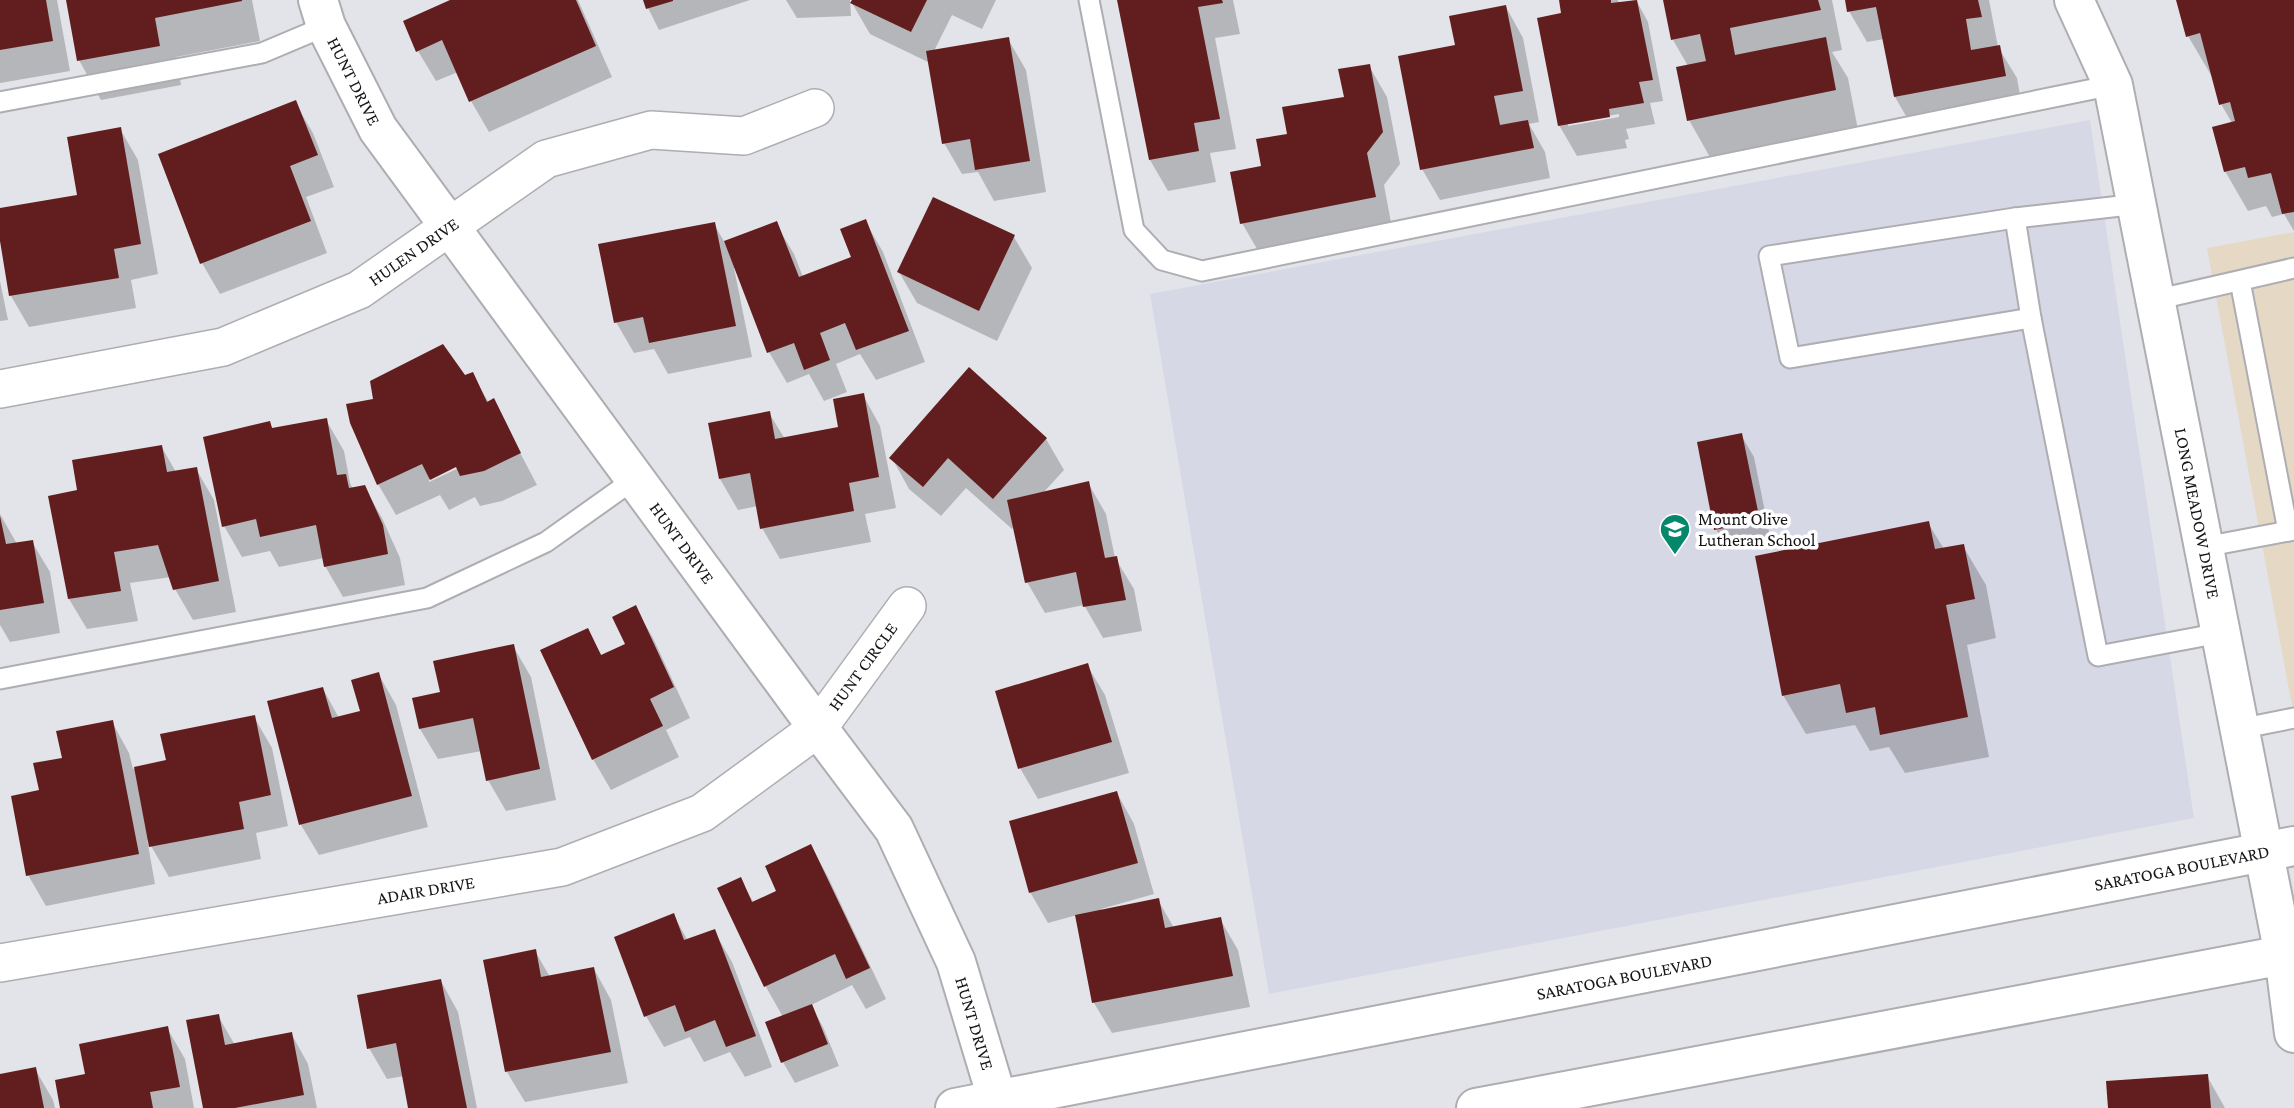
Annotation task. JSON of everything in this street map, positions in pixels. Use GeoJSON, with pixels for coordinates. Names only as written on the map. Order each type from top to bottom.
{"type":"FeatureCollection","features":[{"type":"Feature","properties":{"kind":"street","name":"LONG MEADOW DRIVE"},"geometry":{"type":"LineString","coordinates":[[2074,0],[2113,85],[2239,729],[2278,849],[2294,1033]]}},
{"type":"Feature","properties":{"kind":"street","name":"HUNT DRIVE"},"geometry":{"type":"LineString","coordinates":[[322,13],[378,129],[894,830],[956,962],[999,1104]]}},
{"type":"Feature","properties":{"kind":"street","name":"HULEN DRIVE"},"geometry":{"type":"LineString","coordinates":[[0,389],[223,347],[359,290],[546,159],[651,130],[744,136],[815,108]]}},
{"type":"Feature","properties":{"kind":"street","name":"HUNT CIRCLE"},"geometry":{"type":"LineString","coordinates":[[818,728],[907,606]]}},
{"type":"Feature","properties":{"kind":"street","name":"ADAIR DRIVE"},"geometry":{"type":"LineString","coordinates":[[0,963],[562,867],[702,813],[818,728]]}},
{"type":"Feature","properties":{"kind":"street","name":"SARATOGA BOULEVARD"},"geometry":{"type":"LineString","coordinates":[[955,1108],[999,1104],[2278,849]]}},
{"type":"Feature","properties":{"kind":"street"},"geometry":{"type":"LineString","coordinates":[[1476,1108],[2289,954]]}},
{"type":"Feature","properties":{"kind":"lane"},"geometry":{"type":"LineString","coordinates":[[1089,0],[1134,230],[1162,260],[1202,271],[2113,85]]}},
{"type":"Feature","properties":{"kind":"lane"},"geometry":{"type":"LineString","coordinates":[[0,102],[262,53],[322,13]]}},
{"type":"Feature","properties":{"kind":"lane"},"geometry":{"type":"LineString","coordinates":[[2031,318],[1790,358],[1769,256],[2015,218],[2138,204]]}},
{"type":"Feature","properties":{"kind":"lane"},"geometry":{"type":"LineString","coordinates":[[2015,218],[2031,318],[2098,656],[2220,633]]}},
{"type":"Feature","properties":{"kind":"lane"},"geometry":{"type":"LineString","coordinates":[[2155,300],[2294,268]]}},
{"type":"Feature","properties":{"kind":"lane"},"geometry":{"type":"LineString","coordinates":[[2204,547],[2291,530],[2240,281]]}},
{"type":"Feature","properties":{"kind":"lane"},"geometry":{"type":"LineString","coordinates":[[0,679],[427,598],[546,542],[636,478]]}},
{"type":"Feature","properties":{"kind":"lane"},"geometry":{"type":"LineString","coordinates":[[2239,729],[2294,718]]}},
{"type":"Feature","properties":{"kind":"shaded area","name":"Mount Olive Lutheran School"},"geometry":{"type":"Polygon","coordinates":[[[2090,120],[2194,818],[1269,994],[1150,294],[2090,120]]]}},
{"type":"Feature","properties":{"kind":"shaded area"},"geometry":{"type":"Polygon","coordinates":[[[2294,232],[2294,717],[2207,248],[2294,232]]]}},
{"type":"Feature","properties":{"kind":"building"},"geometry":{"type":"Polygon","coordinates":[[[0,0],[46,0],[53,41],[0,50],[0,0]]]}},
{"type":"Feature","properties":{"kind":"building"},"geometry":{"type":"Polygon","coordinates":[[[66,0],[242,1],[155,18],[160,46],[77,61],[66,0]]]}},
{"type":"Feature","properties":{"kind":"building"},"geometry":{"type":"Polygon","coordinates":[[[450,0],[576,0],[596,46],[469,102],[442,40],[416,52],[403,21],[450,0]]]}},
{"type":"Feature","properties":{"kind":"building"},"geometry":{"type":"Polygon","coordinates":[[[643,0],[673,0],[673,1],[646,9],[643,0]]]}},
{"type":"Feature","properties":{"kind":"building"},"geometry":{"type":"Polygon","coordinates":[[[852,0],[927,0],[911,32],[850,3],[852,0]]]}},
{"type":"Feature","properties":{"kind":"building"},"geometry":{"type":"Polygon","coordinates":[[[1117,0],[1222,0],[1223,3],[1198,7],[1220,119],[1194,123],[1199,151],[1149,160],[1117,0]]]}},
{"type":"Feature","properties":{"kind":"building"},"geometry":{"type":"Polygon","coordinates":[[[1559,0],[1611,0],[1611,3],[1637,0],[1653,80],[1639,82],[1644,103],[1609,109],[1610,117],[1558,126],[1537,18],[1561,13],[1559,0]]]}},
{"type":"Feature","properties":{"kind":"building"},"geometry":{"type":"Polygon","coordinates":[[[1663,0],[1818,0],[1821,10],[1730,28],[1735,55],[1826,37],[1836,90],[1687,121],[1676,67],[1706,61],[1700,34],[1671,40],[1663,0]]]}},
{"type":"Feature","properties":{"kind":"building"},"geometry":{"type":"Polygon","coordinates":[[[1845,0],[1978,0],[1982,17],[1966,19],[1971,50],[2000,45],[2006,76],[1894,97],[1876,7],[1847,12],[1845,0]]]}},
{"type":"Feature","properties":{"kind":"building"},"geometry":{"type":"Polygon","coordinates":[[[2176,0],[2294,0],[2294,212],[2282,214],[2271,173],[2248,178],[2245,167],[2224,172],[2212,127],[2235,121],[2230,102],[2219,105],[2200,33],[2186,37],[2176,0]]]}},
{"type":"Feature","properties":{"kind":"building"},"geometry":{"type":"Polygon","coordinates":[[[1506,5],[1523,91],[1494,96],[1500,125],[1528,120],[1534,148],[1420,170],[1398,56],[1455,45],[1449,16],[1506,5]]]}},
{"type":"Feature","properties":{"kind":"building"},"geometry":{"type":"Polygon","coordinates":[[[1009,37],[1030,161],[975,170],[970,139],[942,144],[926,51],[1009,37]]]}},
{"type":"Feature","properties":{"kind":"building"},"geometry":{"type":"Polygon","coordinates":[[[1370,64],[1383,132],[1367,153],[1376,197],[1240,224],[1230,172],[1261,166],[1256,139],[1287,134],[1282,107],[1344,97],[1338,69],[1370,64]]]}},
{"type":"Feature","properties":{"kind":"building"},"geometry":{"type":"Polygon","coordinates":[[[296,100],[318,155],[290,166],[311,221],[200,264],[158,154],[296,100]]]}},
{"type":"Feature","properties":{"kind":"building"},"geometry":{"type":"Polygon","coordinates":[[[121,127],[141,244],[114,249],[119,278],[9,296],[0,241],[0,208],[77,195],[67,137],[121,127]]]}},
{"type":"Feature","properties":{"kind":"building"},"geometry":{"type":"Polygon","coordinates":[[[933,197],[1015,235],[979,311],[897,272],[933,197]]]}},
{"type":"Feature","properties":{"kind":"building"},"geometry":{"type":"Polygon","coordinates":[[[866,219],[909,331],[856,350],[845,323],[820,333],[830,360],[804,370],[794,343],[767,353],[724,241],[777,221],[799,277],[851,257],[840,229],[866,219]]]}},
{"type":"Feature","properties":{"kind":"building"},"geometry":{"type":"Polygon","coordinates":[[[715,222],[736,326],[649,343],[643,317],[614,323],[598,244],[715,222]]]}},
{"type":"Feature","properties":{"kind":"building"},"geometry":{"type":"Polygon","coordinates":[[[443,344],[465,375],[473,372],[487,402],[494,398],[521,453],[484,471],[460,476],[456,467],[430,480],[422,464],[377,485],[350,423],[346,404],[373,399],[370,381],[443,344]]]}},
{"type":"Feature","properties":{"kind":"building"},"geometry":{"type":"Polygon","coordinates":[[[969,367],[1047,438],[993,499],[948,458],[923,487],[889,458],[969,367]]]}},
{"type":"Feature","properties":{"kind":"building"},"geometry":{"type":"Polygon","coordinates":[[[864,393],[879,477],[849,483],[854,511],[760,529],[750,473],[719,479],[708,423],[770,411],[775,439],[838,427],[833,399],[864,393]]]}},
{"type":"Feature","properties":{"kind":"building"},"geometry":{"type":"Polygon","coordinates":[[[327,418],[337,475],[346,474],[349,488],[365,485],[383,525],[388,554],[324,567],[316,525],[260,537],[256,519],[222,527],[203,437],[270,421],[272,428],[327,418]]]}},
{"type":"Feature","properties":{"kind":"building"},"geometry":{"type":"Polygon","coordinates":[[[1742,433],[1760,521],[1714,530],[1697,442],[1742,433]]]}},
{"type":"Feature","properties":{"kind":"building"},"geometry":{"type":"Polygon","coordinates":[[[162,445],[167,472],[197,467],[219,581],[173,590],[158,545],[114,552],[121,591],[68,599],[48,496],[77,490],[72,460],[162,445]]]}},
{"type":"Feature","properties":{"kind":"building"},"geometry":{"type":"Polygon","coordinates":[[[1089,481],[1105,558],[1117,556],[1126,600],[1083,607],[1076,572],[1025,583],[1007,500],[1089,481]]]}},
{"type":"Feature","properties":{"kind":"building"},"geometry":{"type":"Polygon","coordinates":[[[0,516],[6,544],[33,540],[44,603],[0,610],[0,516]]]}},
{"type":"Feature","properties":{"kind":"building"},"geometry":{"type":"Polygon","coordinates":[[[1929,521],[1935,549],[1964,544],[1975,599],[1946,605],[1968,717],[1880,735],[1875,707],[1846,713],[1840,684],[1782,696],[1755,556],[1929,521]]]}},
{"type":"Feature","properties":{"kind":"building"},"geometry":{"type":"Polygon","coordinates":[[[636,605],[674,687],[650,699],[663,726],[592,760],[540,650],[588,628],[601,655],[625,644],[612,617],[636,605]]]}},
{"type":"Feature","properties":{"kind":"building"},"geometry":{"type":"Polygon","coordinates":[[[514,644],[540,769],[486,781],[473,718],[419,729],[412,698],[440,692],[433,661],[514,644]]]}},
{"type":"Feature","properties":{"kind":"building"},"geometry":{"type":"Polygon","coordinates":[[[1088,663],[1112,742],[1018,769],[995,691],[1088,663]]]}},
{"type":"Feature","properties":{"kind":"building"},"geometry":{"type":"Polygon","coordinates":[[[379,672],[412,796],[299,825],[267,701],[323,687],[332,718],[360,711],[351,680],[379,672]]]}},
{"type":"Feature","properties":{"kind":"building"},"geometry":{"type":"Polygon","coordinates":[[[255,715],[271,795],[239,802],[244,829],[149,847],[134,767],[166,760],[160,734],[255,715]]]}},
{"type":"Feature","properties":{"kind":"building"},"geometry":{"type":"Polygon","coordinates":[[[113,720],[139,854],[26,876],[11,796],[39,790],[33,763],[62,758],[56,731],[113,720]]]}},
{"type":"Feature","properties":{"kind":"building"},"geometry":{"type":"Polygon","coordinates":[[[1117,791],[1138,863],[1029,893],[1009,821],[1117,791]]]}},
{"type":"Feature","properties":{"kind":"building"},"geometry":{"type":"Polygon","coordinates":[[[811,844],[870,968],[846,979],[835,954],[764,987],[717,888],[741,877],[752,902],[776,891],[765,866],[811,844]]]}},
{"type":"Feature","properties":{"kind":"building"},"geometry":{"type":"Polygon","coordinates":[[[1159,898],[1165,928],[1221,917],[1233,976],[1092,1003],[1075,915],[1159,898]]]}},
{"type":"Feature","properties":{"kind":"building"},"geometry":{"type":"Polygon","coordinates":[[[674,913],[684,940],[715,929],[756,1036],[726,1047],[715,1020],[685,1032],[675,1005],[644,1017],[614,937],[674,913]]]}},
{"type":"Feature","properties":{"kind":"building"},"geometry":{"type":"Polygon","coordinates":[[[536,949],[541,977],[594,967],[611,1052],[505,1072],[483,960],[536,949]]]}},
{"type":"Feature","properties":{"kind":"building"},"geometry":{"type":"Polygon","coordinates":[[[441,979],[467,1108],[408,1108],[396,1043],[367,1049],[357,995],[441,979]]]}},
{"type":"Feature","properties":{"kind":"building"},"geometry":{"type":"Polygon","coordinates":[[[812,1004],[828,1044],[781,1063],[765,1022],[812,1004]]]}},
{"type":"Feature","properties":{"kind":"building"},"geometry":{"type":"Polygon","coordinates":[[[219,1014],[225,1045],[292,1032],[304,1095],[235,1108],[203,1108],[186,1020],[219,1014]]]}},
{"type":"Feature","properties":{"kind":"building"},"geometry":{"type":"Polygon","coordinates":[[[168,1026],[180,1087],[150,1092],[153,1108],[60,1108],[55,1080],[85,1074],[79,1044],[168,1026]]]}},
{"type":"Feature","properties":{"kind":"building"},"geometry":{"type":"Polygon","coordinates":[[[36,1067],[44,1108],[0,1108],[0,1074],[36,1067]]]}},
{"type":"Feature","properties":{"kind":"building"},"geometry":{"type":"Polygon","coordinates":[[[2208,1074],[2211,1108],[2108,1108],[2106,1081],[2208,1074]]]}},
{"type":"Feature","properties":{"kind":"place","name":"Mount Olive Lutheran School"},"geometry":{"type":"Point","coordinates":[1675,556]}}]}
